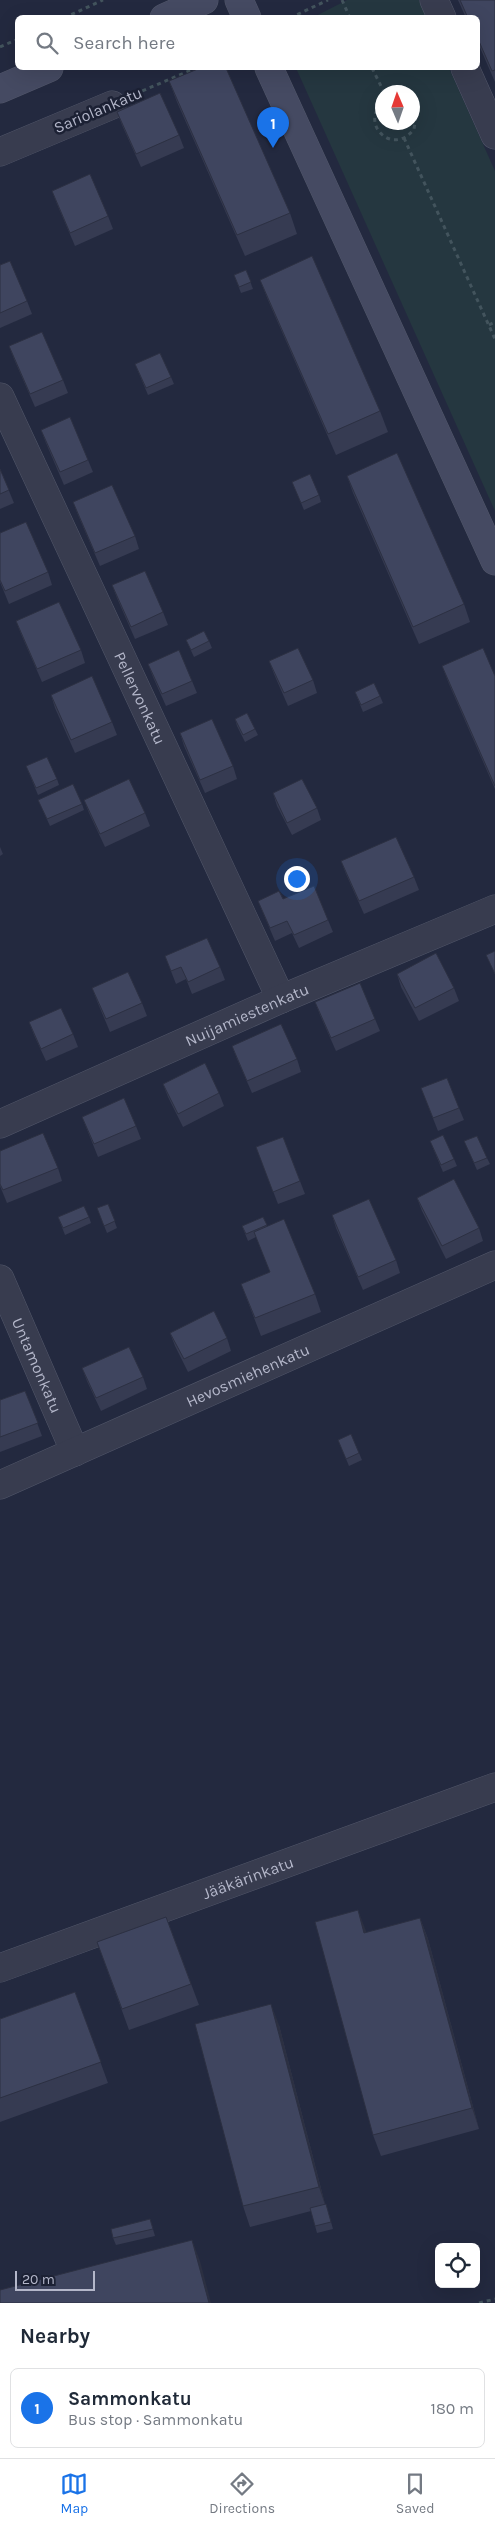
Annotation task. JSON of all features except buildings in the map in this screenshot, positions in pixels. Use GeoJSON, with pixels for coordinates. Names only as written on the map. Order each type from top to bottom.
{"type":"FeatureCollection","features":[{"type":"Feature","properties":{"kind":"street"},"geometry":{"type":"LineString","coordinates":[[171,15],[204,0]]}},
{"type":"Feature","properties":{"kind":"street"},"geometry":{"type":"LineString","coordinates":[[239,0],[246,15]]}},
{"type":"Feature","properties":{"kind":"street"},"geometry":{"type":"LineString","coordinates":[[434,0],[441,15]]}},
{"type":"Feature","properties":{"kind":"street"},"geometry":{"type":"LineString","coordinates":[[0,89],[44,70]]}},
{"type":"Feature","properties":{"kind":"street"},"geometry":{"type":"LineString","coordinates":[[270,70],[495,562]]}},
{"type":"Feature","properties":{"kind":"street"},"geometry":{"type":"LineString","coordinates":[[465,70],[495,135]]}},
{"type":"Feature","properties":{"kind":"street","name":"Sariolankatu"},"geometry":{"type":"LineString","coordinates":[[0,152],[112,105]]}},
{"type":"Feature","properties":{"kind":"street","name":"Pellervonkatu"},"geometry":{"type":"LineString","coordinates":[[0,397],[281,999]]}},
{"type":"Feature","properties":{"kind":"street","name":"Nuijamiestenkatu"},"geometry":{"type":"LineString","coordinates":[[0,1124],[281,999],[495,909]]}},
{"type":"Feature","properties":{"kind":"street","name":"Hevosmiehenkatu"},"geometry":{"type":"LineString","coordinates":[[0,1484],[495,1265]]}},
{"type":"Feature","properties":{"kind":"street","name":"Untamonkatu"},"geometry":{"type":"LineString","coordinates":[[0,1279],[75,1452]]}},
{"type":"Feature","properties":{"kind":"street","name":"Jääkärinkatu"},"geometry":{"type":"LineString","coordinates":[[0,1968],[495,1787]]}},
{"type":"Feature","properties":{"kind":"path"},"geometry":{"type":"LineString","coordinates":[[70,15],[103,0]]}},
{"type":"Feature","properties":{"kind":"path"},"geometry":{"type":"LineString","coordinates":[[296,15],[328,0]]}},
{"type":"Feature","properties":{"kind":"path"},"geometry":{"type":"LineString","coordinates":[[342,0],[349,15]]}},
{"type":"Feature","properties":{"kind":"path"},"geometry":{"type":"LineString","coordinates":[[0,46],[15,40]]}},
{"type":"Feature","properties":{"kind":"path","name":"Sariolankatu"},"geometry":{"type":"LineString","coordinates":[[112,105],[191,70]]}},
{"type":"Feature","properties":{"kind":"path"},"geometry":{"type":"LineString","coordinates":[[373,70],[380,85]]}},
{"type":"Feature","properties":{"kind":"path"},"geometry":{"type":"LineString","coordinates":[[379,130],[380,133],[392,140],[404,138],[413,130]]}},
{"type":"Feature","properties":{"kind":"path"},"geometry":{"type":"LineString","coordinates":[[404,138],[495,339]]}},
{"type":"Feature","properties":{"kind":"path"},"geometry":{"type":"LineString","coordinates":[[489,325],[495,322]]}},
{"type":"Feature","properties":{"kind":"path"},"geometry":{"type":"LineString","coordinates":[[479,2303],[495,2299]]}},
{"type":"Feature","properties":{"kind":"shaded area"},"geometry":{"type":"Polygon","coordinates":[[[347,0],[419,0],[426,15],[318,15],[347,0]]]}},
{"type":"Feature","properties":{"kind":"shaded area"},"geometry":{"type":"Polygon","coordinates":[[[297,70],[450,70],[495,171],[495,511],[297,70]]]}},
{"type":"Feature","properties":{"kind":"place","name":"Sammonkatu"},"geometry":{"type":"Point","coordinates":[273,148]}}]}
